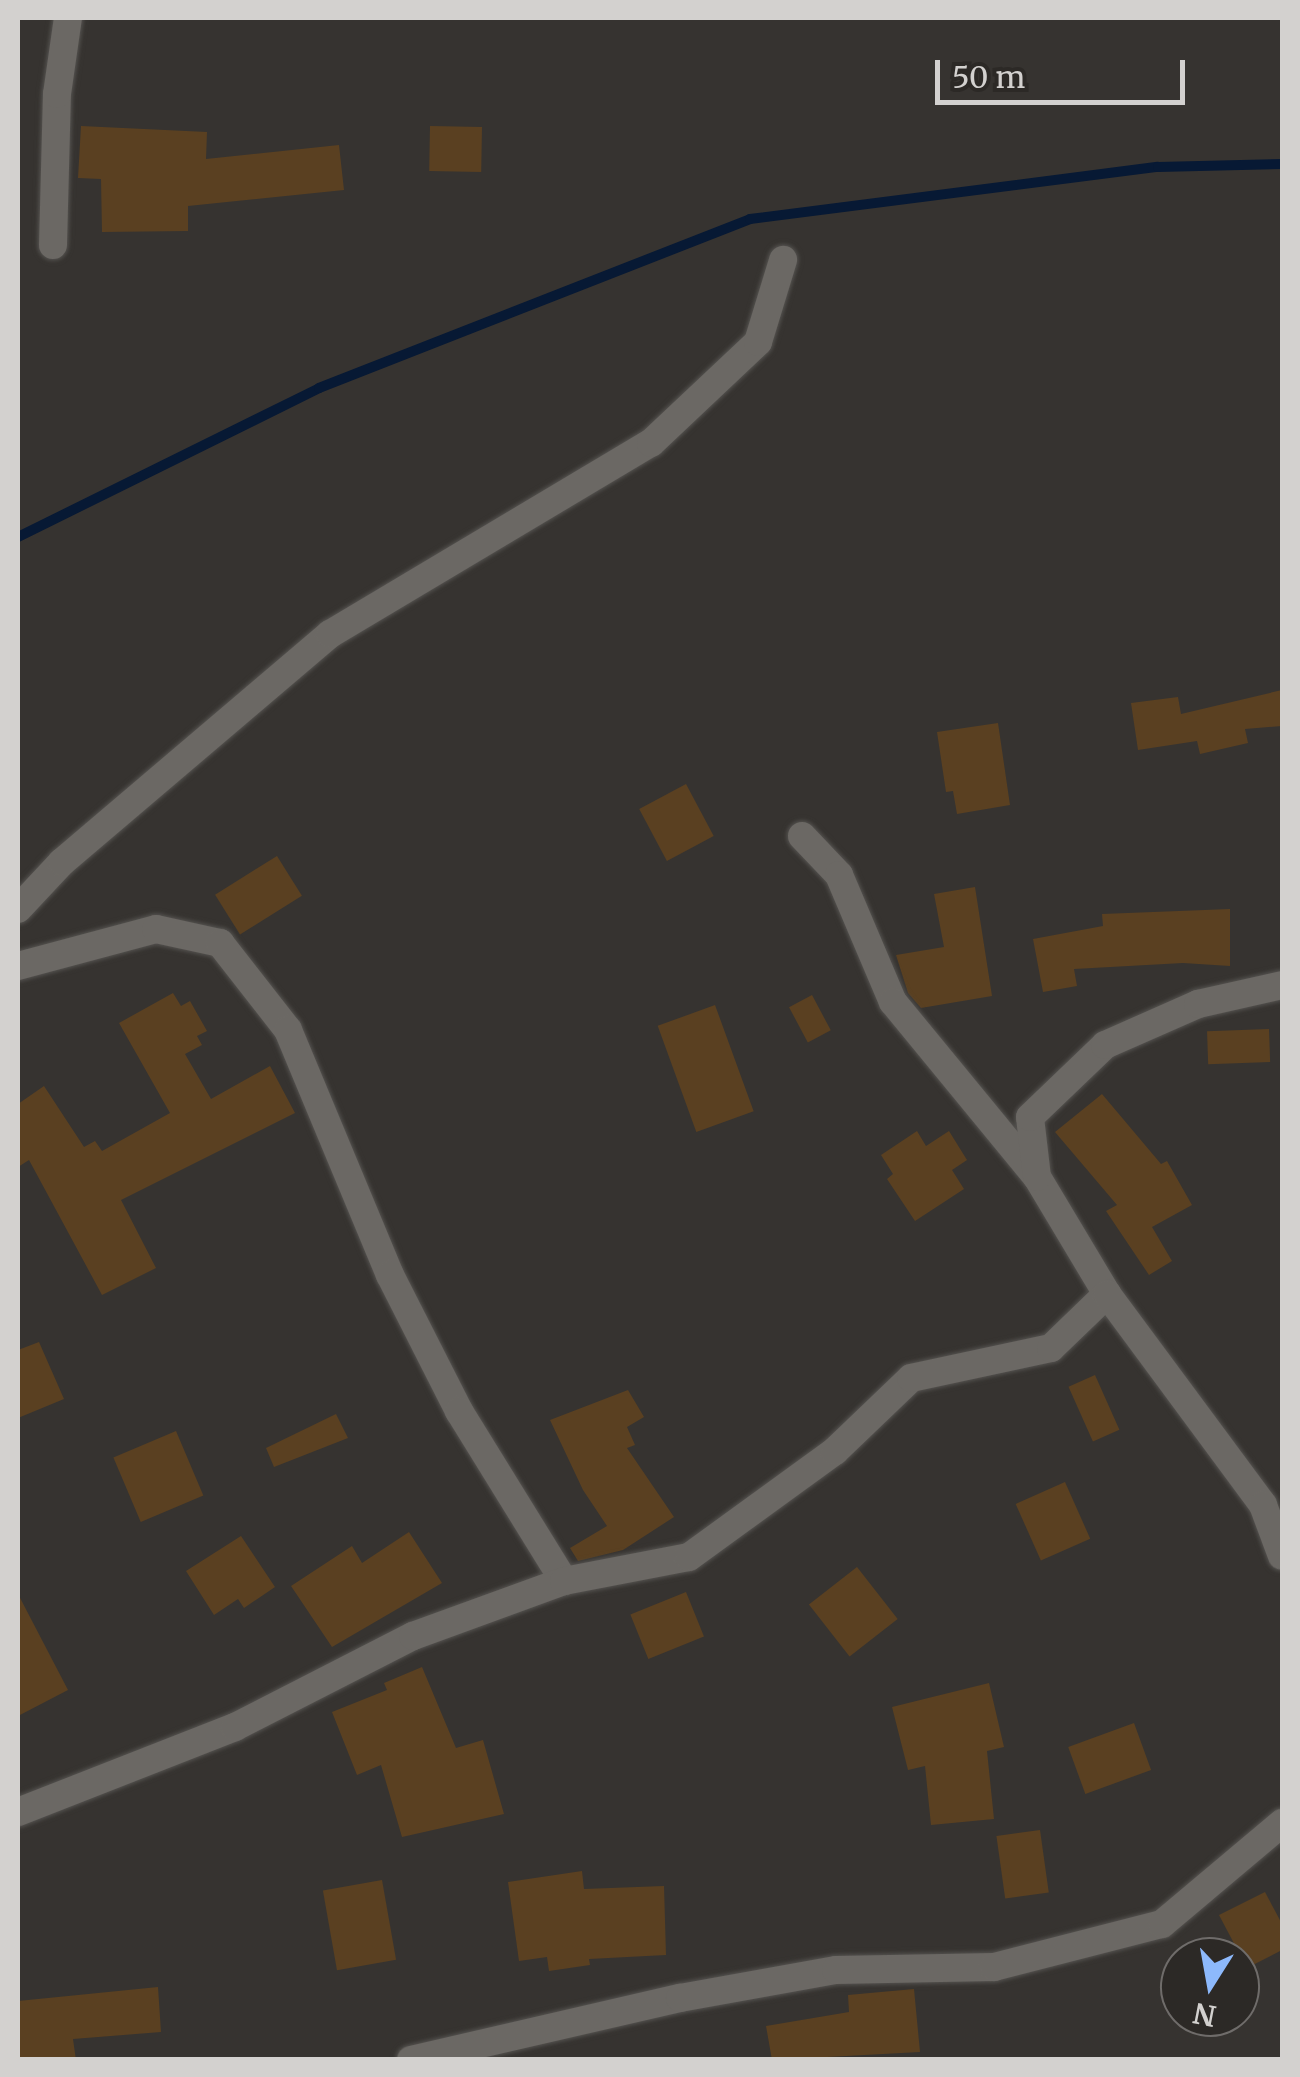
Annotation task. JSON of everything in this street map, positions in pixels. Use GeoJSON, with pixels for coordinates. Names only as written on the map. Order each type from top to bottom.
{"type":"FeatureCollection","features":[{"type":"Feature","properties":{"kind":"street"},"geometry":{"type":"LineString","coordinates":[[53,245],[56,94],[68,18]]}},
{"type":"Feature","properties":{"kind":"street"},"geometry":{"type":"LineString","coordinates":[[18,909],[136,797],[330,634],[542,512],[650,443],[758,342],[783,260]]}},
{"type":"Feature","properties":{"kind":"street"},"geometry":{"type":"LineString","coordinates":[[802,836],[839,874],[893,1002],[1037,1177],[1106,1294],[1263,1504],[1282,1556]]}},
{"type":"Feature","properties":{"kind":"street"},"geometry":{"type":"LineString","coordinates":[[18,966],[156,929],[220,943],[288,1030],[390,1274],[458,1411],[564,1581]]}},
{"type":"Feature","properties":{"kind":"street"},"geometry":{"type":"LineString","coordinates":[[1037,1177],[1030,1117],[1105,1045],[1198,1004],[1282,985]]}},
{"type":"Feature","properties":{"kind":"street"},"geometry":{"type":"LineString","coordinates":[[18,1812],[235,1727],[412,1636],[564,1581],[689,1558],[835,1451],[911,1378],[1051,1348],[1106,1294]]}},
{"type":"Feature","properties":{"kind":"street"},"geometry":{"type":"LineString","coordinates":[[411,2060],[680,1998],[836,1970],[994,1967],[1162,1924],[1282,1823]]}},
{"type":"Feature","properties":{"kind":"building"},"geometry":{"type":"Polygon","coordinates":[[[81,126],[207,132],[206,159],[339,145],[344,190],[188,206],[188,231],[102,232],[101,179],[78,178],[81,126]]]}},
{"type":"Feature","properties":{"kind":"building"},"geometry":{"type":"Polygon","coordinates":[[[430,126],[482,127],[481,172],[429,171],[430,126]]]}},
{"type":"Feature","properties":{"kind":"building"},"geometry":{"type":"Polygon","coordinates":[[[1282,690],[1282,726],[1245,729],[1248,743],[1200,754],[1197,741],[1138,750],[1131,703],[1178,697],[1181,714],[1282,690]]]}},
{"type":"Feature","properties":{"kind":"building"},"geometry":{"type":"Polygon","coordinates":[[[998,723],[1010,805],[957,814],[953,791],[946,792],[937,732],[998,723]]]}},
{"type":"Feature","properties":{"kind":"building"},"geometry":{"type":"Polygon","coordinates":[[[686,784],[714,836],[667,861],[639,809],[686,784]]]}},
{"type":"Feature","properties":{"kind":"building"},"geometry":{"type":"Polygon","coordinates":[[[277,856],[302,896],[240,935],[215,895],[277,856]]]}},
{"type":"Feature","properties":{"kind":"building"},"geometry":{"type":"Polygon","coordinates":[[[975,887],[992,996],[921,1008],[908,993],[896,955],[944,947],[934,894],[975,887]]]}},
{"type":"Feature","properties":{"kind":"building"},"geometry":{"type":"Polygon","coordinates":[[[1230,909],[1230,966],[1183,963],[1074,969],[1077,986],[1043,992],[1033,939],[1103,926],[1102,914],[1230,909]]]}},
{"type":"Feature","properties":{"kind":"building"},"geometry":{"type":"Polygon","coordinates":[[[173,993],[181,1006],[190,1001],[207,1031],[197,1036],[202,1045],[185,1054],[211,1099],[270,1066],[295,1113],[121,1200],[156,1268],[102,1295],[29,1160],[18,1167],[18,1104],[44,1086],[84,1147],[95,1141],[102,1151],[170,1113],[119,1023],[173,993]]]}},
{"type":"Feature","properties":{"kind":"building"},"geometry":{"type":"Polygon","coordinates":[[[812,995],[831,1030],[808,1043],[789,1007],[812,995]]]}},
{"type":"Feature","properties":{"kind":"building"},"geometry":{"type":"Polygon","coordinates":[[[715,1005],[754,1111],[696,1132],[658,1026],[715,1005]]]}},
{"type":"Feature","properties":{"kind":"building"},"geometry":{"type":"Polygon","coordinates":[[[1269,1029],[1270,1062],[1208,1064],[1207,1031],[1269,1029]]]}},
{"type":"Feature","properties":{"kind":"building"},"geometry":{"type":"Polygon","coordinates":[[[1102,1094],[1161,1164],[1167,1161],[1192,1205],[1152,1227],[1172,1261],[1149,1275],[1106,1211],[1117,1205],[1055,1132],[1102,1094]]]}},
{"type":"Feature","properties":{"kind":"building"},"geometry":{"type":"Polygon","coordinates":[[[917,1131],[926,1146],[949,1131],[967,1160],[952,1170],[964,1189],[915,1221],[887,1179],[893,1174],[881,1155],[917,1131]]]}},
{"type":"Feature","properties":{"kind":"building"},"geometry":{"type":"Polygon","coordinates":[[[39,1342],[64,1399],[18,1418],[18,1350],[39,1342]]]}},
{"type":"Feature","properties":{"kind":"building"},"geometry":{"type":"Polygon","coordinates":[[[1095,1375],[1119,1430],[1093,1442],[1069,1387],[1095,1375]]]}},
{"type":"Feature","properties":{"kind":"building"},"geometry":{"type":"Polygon","coordinates":[[[628,1390],[644,1417],[627,1427],[635,1445],[627,1448],[674,1517],[623,1550],[578,1561],[570,1548],[607,1526],[583,1490],[550,1420],[628,1390]]]}},
{"type":"Feature","properties":{"kind":"building"},"geometry":{"type":"Polygon","coordinates":[[[336,1414],[348,1438],[274,1467],[266,1448],[336,1414]]]}},
{"type":"Feature","properties":{"kind":"building"},"geometry":{"type":"Polygon","coordinates":[[[176,1431],[203,1495],[141,1522],[113,1458],[176,1431]]]}},
{"type":"Feature","properties":{"kind":"building"},"geometry":{"type":"Polygon","coordinates":[[[1065,1482],[1090,1539],[1041,1561],[1016,1504],[1065,1482]]]}},
{"type":"Feature","properties":{"kind":"building"},"geometry":{"type":"Polygon","coordinates":[[[409,1532],[442,1583],[332,1647],[291,1586],[352,1546],[362,1563],[409,1532]]]}},
{"type":"Feature","properties":{"kind":"building"},"geometry":{"type":"Polygon","coordinates":[[[241,1536],[275,1587],[244,1608],[238,1599],[214,1615],[186,1571],[241,1536]]]}},
{"type":"Feature","properties":{"kind":"building"},"geometry":{"type":"Polygon","coordinates":[[[857,1567],[898,1619],[850,1657],[809,1605],[857,1567]]]}},
{"type":"Feature","properties":{"kind":"building"},"geometry":{"type":"Polygon","coordinates":[[[686,1592],[704,1637],[648,1659],[630,1614],[686,1592]]]}},
{"type":"Feature","properties":{"kind":"building"},"geometry":{"type":"Polygon","coordinates":[[[18,1594],[68,1690],[18,1716],[18,1594]]]}},
{"type":"Feature","properties":{"kind":"building"},"geometry":{"type":"Polygon","coordinates":[[[422,1667],[456,1748],[483,1740],[504,1814],[402,1837],[381,1765],[357,1775],[332,1712],[387,1690],[384,1683],[422,1667]]]}},
{"type":"Feature","properties":{"kind":"building"},"geometry":{"type":"Polygon","coordinates":[[[989,1683],[1004,1747],[987,1751],[994,1819],[931,1825],[925,1766],[908,1770],[892,1707],[989,1683]]]}},
{"type":"Feature","properties":{"kind":"building"},"geometry":{"type":"Polygon","coordinates":[[[1134,1723],[1151,1770],[1085,1794],[1068,1747],[1134,1723]]]}},
{"type":"Feature","properties":{"kind":"building"},"geometry":{"type":"Polygon","coordinates":[[[1040,1830],[1049,1892],[1005,1899],[996,1836],[1040,1830]]]}},
{"type":"Feature","properties":{"kind":"building"},"geometry":{"type":"Polygon","coordinates":[[[582,1871],[584,1889],[664,1886],[666,1955],[589,1959],[590,1965],[549,1971],[547,1957],[519,1961],[508,1882],[582,1871]]]}},
{"type":"Feature","properties":{"kind":"building"},"geometry":{"type":"Polygon","coordinates":[[[382,1880],[396,1960],[337,1970],[323,1890],[382,1880]]]}},
{"type":"Feature","properties":{"kind":"building"},"geometry":{"type":"Polygon","coordinates":[[[1265,1892],[1282,1924],[1282,1950],[1260,1961],[1260,1937],[1231,1937],[1219,1915],[1265,1892]]]}},
{"type":"Feature","properties":{"kind":"building"},"geometry":{"type":"Polygon","coordinates":[[[158,1987],[161,2032],[73,2039],[76,2060],[18,2060],[18,2001],[158,1987]]]}},
{"type":"Feature","properties":{"kind":"building"},"geometry":{"type":"Polygon","coordinates":[[[914,1989],[920,2052],[772,2060],[766,2026],[849,2012],[848,1995],[914,1989]]]}},
{"type":"Feature","properties":{"kind":"waterway"},"geometry":{"type":"LineString","coordinates":[[18,537],[319,388],[750,219],[1158,167],[1282,164]]}}]}
